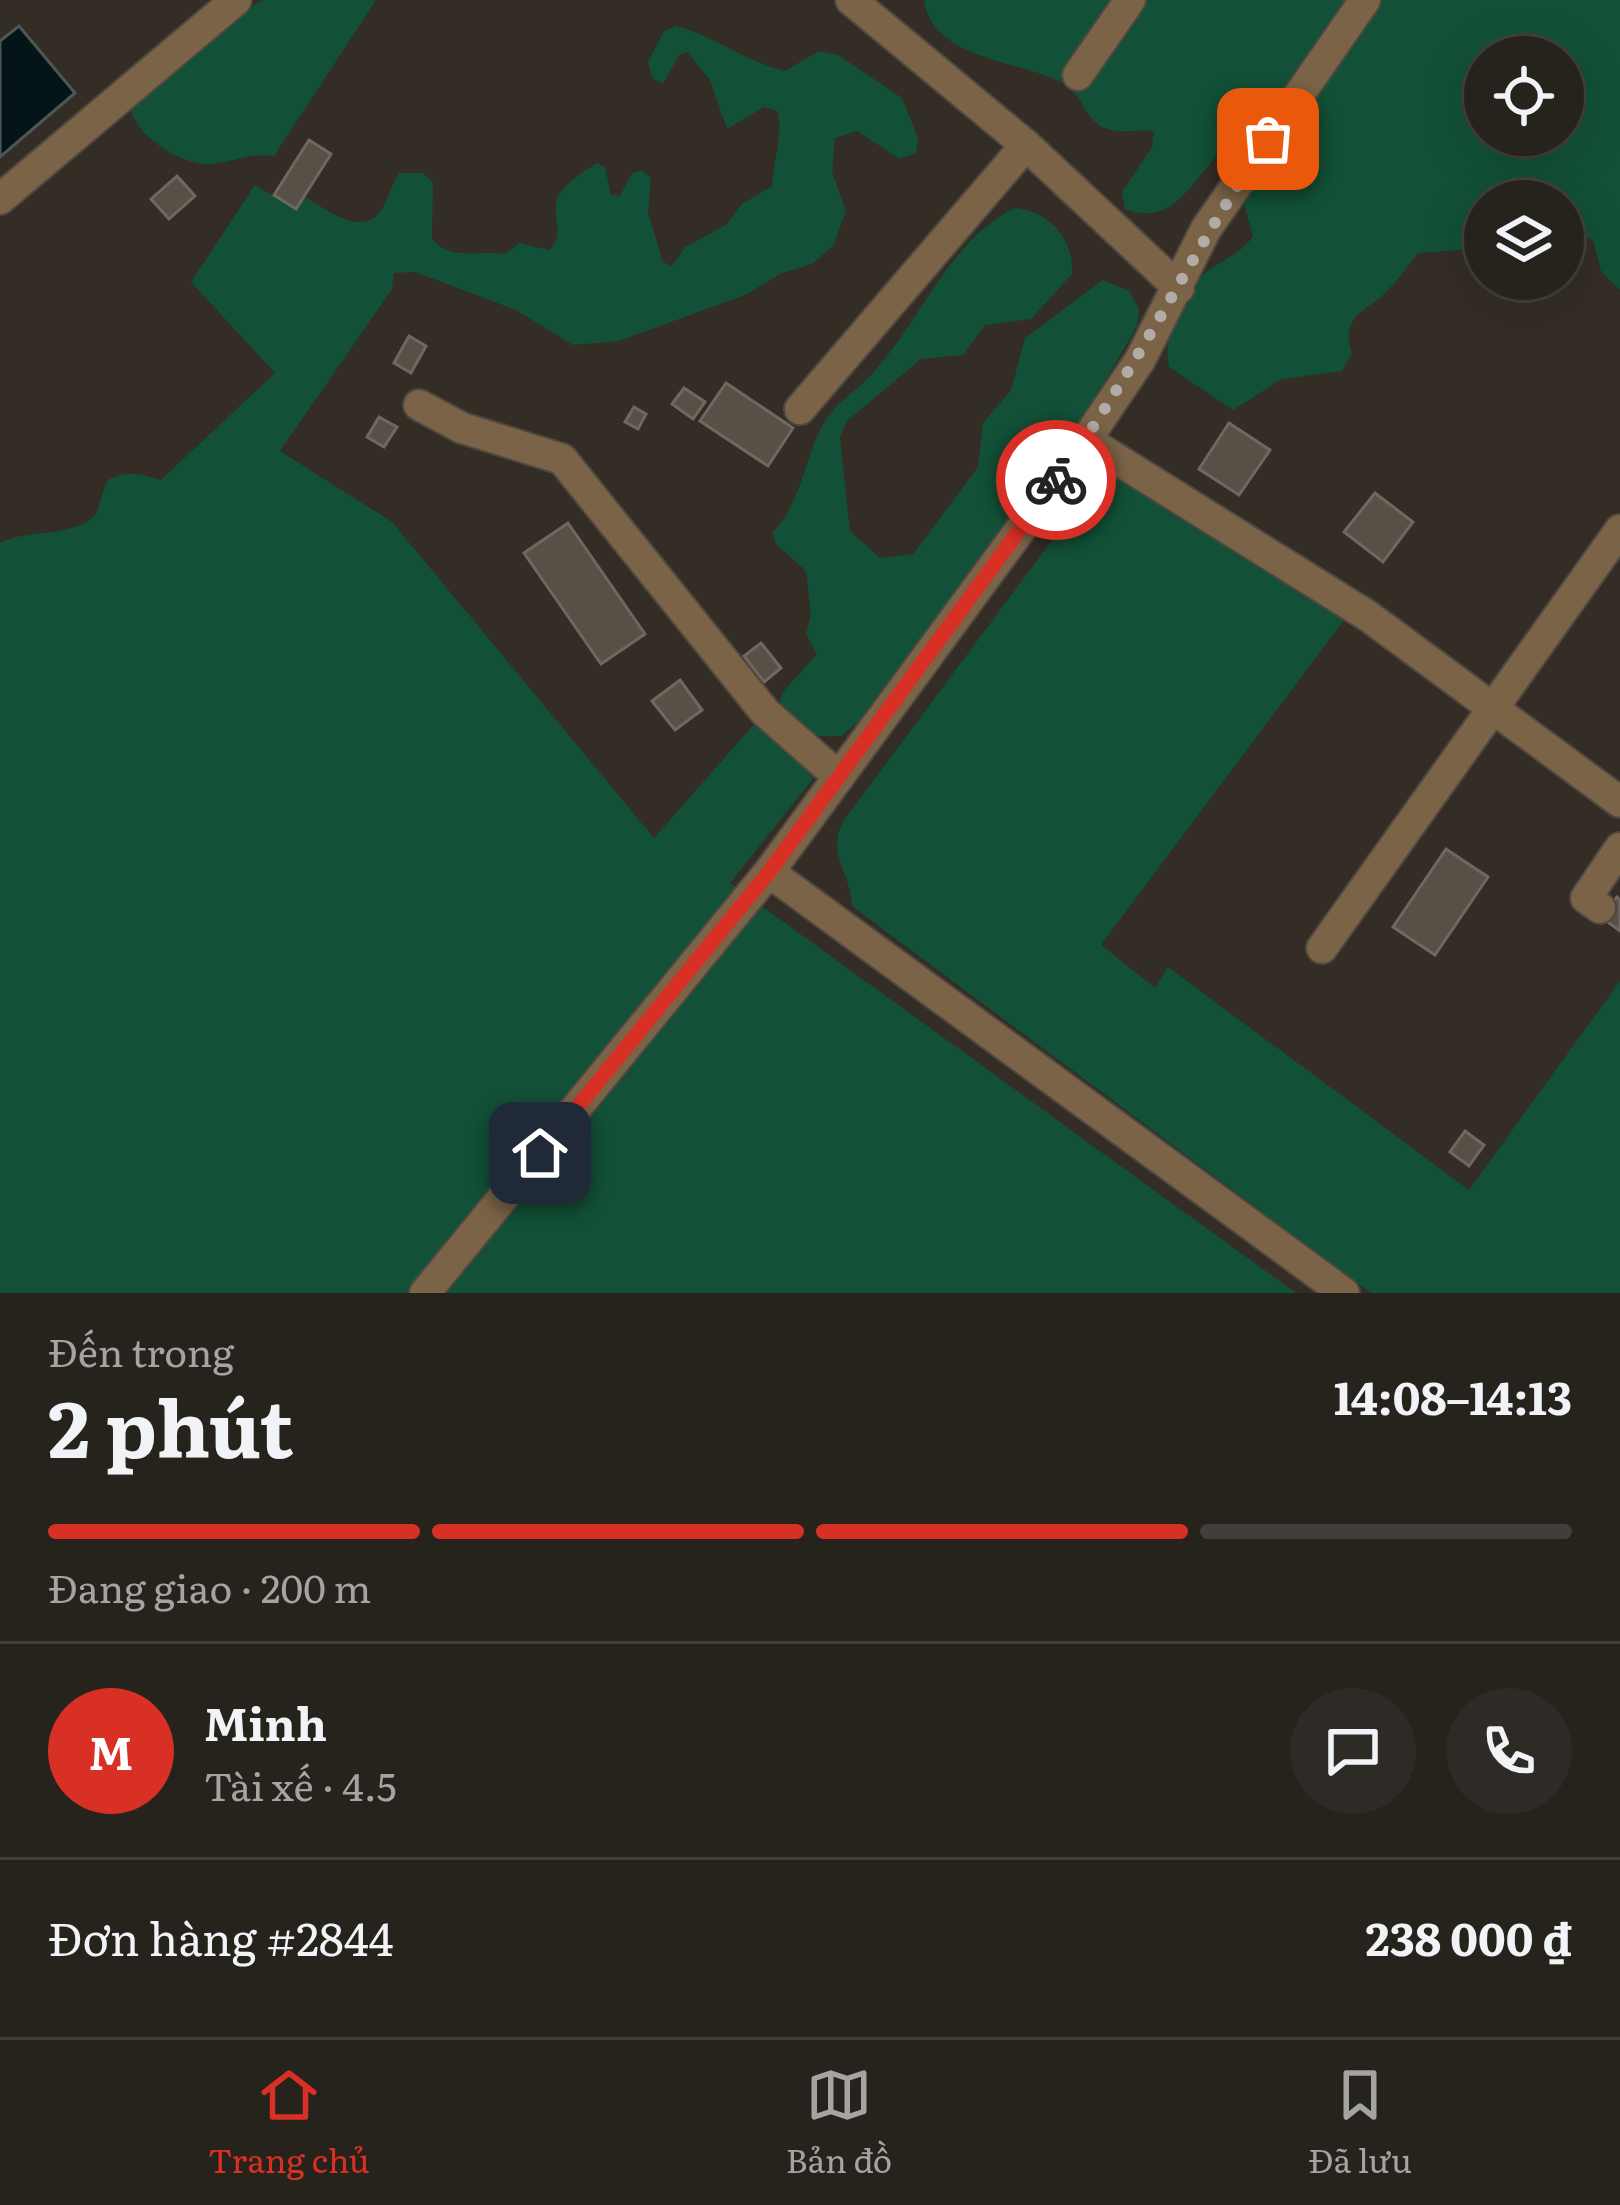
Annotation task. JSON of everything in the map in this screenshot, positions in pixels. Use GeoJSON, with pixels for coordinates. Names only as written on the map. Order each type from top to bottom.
{"type":"FeatureCollection","features":[{"type":"Feature","properties":{"kind":"lane"},"geometry":{"type":"LineString","coordinates":[[0,199],[236,0]]}},
{"type":"Feature","properties":{"kind":"lane"},"geometry":{"type":"LineString","coordinates":[[851,0],[1026,145],[1178,288]]}},
{"type":"Feature","properties":{"kind":"lane"},"geometry":{"type":"LineString","coordinates":[[1078,75],[1130,0]]}},
{"type":"Feature","properties":{"kind":"lane"},"geometry":{"type":"LineString","coordinates":[[425,1293],[769,872],[1086,440],[1140,359],[1206,229],[1365,0]]}},
{"type":"Feature","properties":{"kind":"lane"},"geometry":{"type":"LineString","coordinates":[[800,409],[1026,145]]}},
{"type":"Feature","properties":{"kind":"lane"},"geometry":{"type":"LineString","coordinates":[[419,405],[462,428],[562,459],[765,712],[839,777]]}},
{"type":"Feature","properties":{"kind":"lane"},"geometry":{"type":"LineString","coordinates":[[1086,440],[1368,616],[1620,802]]}},
{"type":"Feature","properties":{"kind":"lane"},"geometry":{"type":"LineString","coordinates":[[1322,948],[1620,530]]}},
{"type":"Feature","properties":{"kind":"lane"},"geometry":{"type":"LineString","coordinates":[[1600,908],[1586,898],[1620,848]]}},
{"type":"Feature","properties":{"kind":"lane"},"geometry":{"type":"LineString","coordinates":[[769,872],[1344,1293]]}},
{"type":"Feature","properties":{"kind":"green space"},"geometry":{"type":"Polygon","coordinates":[[[261,0],[376,0],[274,156],[209,164],[186,160],[161,147],[141,128],[130,107],[261,0]]]}},
{"type":"Feature","properties":{"kind":"green space"},"geometry":{"type":"Polygon","coordinates":[[[924,0],[1620,0],[1620,290],[1601,271],[1593,240],[1584,237],[1584,180],[1464,180],[1464,250],[1418,253],[1351,323],[1352,354],[1342,371],[1282,379],[1233,410],[1169,367],[1170,332],[1191,287],[1253,236],[1241,193],[1281,151],[1291,116],[1283,109],[1264,118],[1221,151],[1177,201],[1141,213],[1125,209],[1122,192],[1152,147],[1154,131],[1107,129],[1063,83],[960,47],[943,35],[924,0]]]}},
{"type":"Feature","properties":{"kind":"green space"},"geometry":{"type":"Polygon","coordinates":[[[676,26],[785,71],[819,51],[838,55],[902,98],[918,138],[916,153],[900,159],[857,131],[835,138],[832,172],[846,211],[833,246],[812,264],[782,273],[745,295],[619,341],[573,345],[516,310],[415,272],[394,273],[392,289],[280,451],[392,522],[654,838],[757,721],[813,768],[812,780],[730,883],[1296,1293],[0,1293],[0,543],[86,523],[96,513],[108,480],[115,477],[134,474],[161,480],[275,373],[191,282],[255,185],[295,209],[304,197],[344,219],[364,222],[382,209],[399,173],[423,173],[433,183],[432,238],[438,245],[455,252],[505,254],[519,243],[549,250],[557,234],[555,211],[561,191],[597,163],[605,167],[611,195],[620,196],[632,173],[642,171],[651,178],[648,213],[663,262],[672,266],[685,247],[726,225],[742,204],[772,186],[779,137],[777,111],[764,107],[727,129],[710,80],[687,52],[679,55],[663,84],[652,78],[648,62],[664,31],[676,26]]]}},
{"type":"Feature","properties":{"kind":"green space"},"geometry":{"type":"Polygon","coordinates":[[[1014,208],[1038,214],[1057,229],[1069,249],[1072,274],[1031,319],[985,325],[963,355],[921,359],[846,422],[840,438],[850,531],[880,558],[913,554],[978,467],[983,423],[1011,390],[1025,338],[1103,280],[1129,291],[1139,309],[1137,326],[1074,435],[869,713],[841,736],[809,736],[779,706],[782,693],[817,654],[806,634],[811,615],[806,571],[776,544],[772,533],[790,507],[828,417],[887,356],[970,242],[1014,208]]]}},
{"type":"Feature","properties":{"kind":"green space"},"geometry":{"type":"Polygon","coordinates":[[[1105,469],[1344,620],[1101,945],[1155,988],[1168,967],[1469,1190],[1620,981],[1620,1293],[1371,1293],[852,906],[837,843],[844,820],[1105,469]]]}},
{"type":"Feature","properties":{"kind":"shaded area"},"geometry":{"type":"Polygon","coordinates":[[[19,26],[75,93],[0,157],[0,41],[19,26]]]}},
{"type":"Feature","properties":{"kind":"building"},"geometry":{"type":"Polygon","coordinates":[[[309,140],[331,154],[296,209],[274,195],[309,140]]]}},
{"type":"Feature","properties":{"kind":"building"},"geometry":{"type":"Polygon","coordinates":[[[177,176],[195,196],[169,219],[151,199],[177,176]]]}},
{"type":"Feature","properties":{"kind":"building"},"geometry":{"type":"Polygon","coordinates":[[[409,336],[426,346],[411,373],[394,363],[409,336]]]}},
{"type":"Feature","properties":{"kind":"building"},"geometry":{"type":"Polygon","coordinates":[[[726,383],[793,428],[768,466],[700,421],[726,383]]]}},
{"type":"Feature","properties":{"kind":"building"},"geometry":{"type":"Polygon","coordinates":[[[684,388],[705,402],[693,419],[672,404],[684,388]]]}},
{"type":"Feature","properties":{"kind":"building"},"geometry":{"type":"Polygon","coordinates":[[[634,407],[646,414],[638,429],[625,422],[634,407]]]}},
{"type":"Feature","properties":{"kind":"building"},"geometry":{"type":"Polygon","coordinates":[[[379,417],[397,427],[384,447],[367,437],[379,417]]]}},
{"type":"Feature","properties":{"kind":"building"},"geometry":{"type":"Polygon","coordinates":[[[1229,423],[1270,450],[1239,495],[1199,469],[1229,423]]]}},
{"type":"Feature","properties":{"kind":"building"},"geometry":{"type":"Polygon","coordinates":[[[1375,493],[1413,522],[1383,562],[1344,532],[1375,493]]]}},
{"type":"Feature","properties":{"kind":"building"},"geometry":{"type":"Polygon","coordinates":[[[568,523],[645,634],[601,664],[524,553],[568,523]]]}},
{"type":"Feature","properties":{"kind":"building"},"geometry":{"type":"Polygon","coordinates":[[[761,643],[781,668],[764,682],[744,656],[761,643]]]}},
{"type":"Feature","properties":{"kind":"building"},"geometry":{"type":"Polygon","coordinates":[[[680,680],[702,710],[675,730],[652,701],[680,680]]]}},
{"type":"Feature","properties":{"kind":"building"},"geometry":{"type":"Polygon","coordinates":[[[1446,849],[1488,877],[1435,955],[1393,927],[1446,849]]]}},
{"type":"Feature","properties":{"kind":"building"},"geometry":{"type":"Polygon","coordinates":[[[1617,897],[1620,900],[1620,931],[1602,918],[1617,897]]]}},
{"type":"Feature","properties":{"kind":"building"},"geometry":{"type":"Polygon","coordinates":[[[1465,1131],[1484,1145],[1469,1166],[1450,1152],[1465,1131]]]}},
{"type":"Feature","properties":{"kind":"way so far"},"geometry":{"type":"LineString","coordinates":[[1056,480],[1140,359],[1206,229],[1268,139]]}},
{"type":"Feature","properties":{"kind":"route"},"geometry":{"type":"LineString","coordinates":[[540,1153],[769,872],[1056,480]]}}]}
